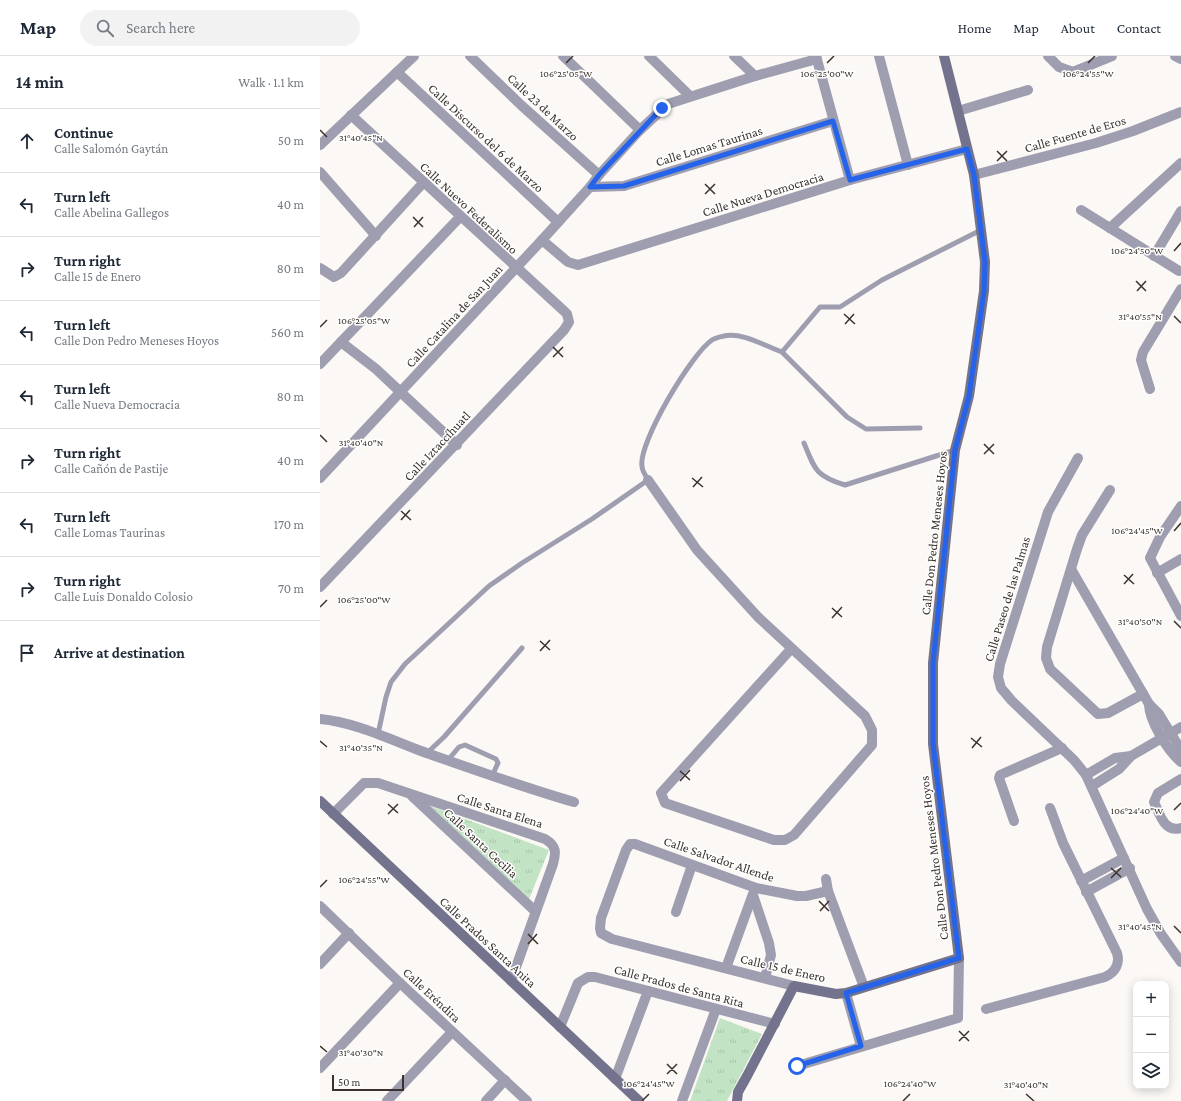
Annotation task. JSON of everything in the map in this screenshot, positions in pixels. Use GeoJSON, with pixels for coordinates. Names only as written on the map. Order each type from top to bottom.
{"type":"FeatureCollection","features":[{"type":"Feature","properties":{"kind":"street"},"geometry":{"type":"LineString","coordinates":[[320,145],[414,56]]}},
{"type":"Feature","properties":{"kind":"street","name":"Calle 23 de Marzo"},"geometry":{"type":"LineString","coordinates":[[470,56],[521,105],[599,175]]}},
{"type":"Feature","properties":{"kind":"street"},"geometry":{"type":"LineString","coordinates":[[563,56],[640,130]]}},
{"type":"Feature","properties":{"kind":"street"},"geometry":{"type":"LineString","coordinates":[[649,56],[690,96]]}},
{"type":"Feature","properties":{"kind":"street"},"geometry":{"type":"LineString","coordinates":[[734,56],[755,76]]}},
{"type":"Feature","properties":{"kind":"street"},"geometry":{"type":"LineString","coordinates":[[879,56],[908,165]]}},
{"type":"Feature","properties":{"kind":"street","name":"Calle Don Pedro Meneses Hoyos"},"geometry":{"type":"LineString","coordinates":[[861,1046],[958,1018],[959,958],[933,744],[933,663],[955,450],[969,396],[984,291],[985,262],[974,175],[944,56]]}},
{"type":"Feature","properties":{"kind":"street"},"geometry":{"type":"LineString","coordinates":[[1048,56],[1059,67],[1072,72],[1112,56]]}},
{"type":"Feature","properties":{"kind":"street"},"geometry":{"type":"LineString","coordinates":[[1175,56],[1181,59]]}},
{"type":"Feature","properties":{"kind":"street"},"geometry":{"type":"LineString","coordinates":[[816,58],[850,180]]}},
{"type":"Feature","properties":{"kind":"street","name":"Calle Catalina de San Juan"},"geometry":{"type":"LineString","coordinates":[[320,478],[542,240],[599,175],[662,108],[690,96],[816,58]]}},
{"type":"Feature","properties":{"kind":"street","name":"Calle Discurso del 6 de Marzo"},"geometry":{"type":"LineString","coordinates":[[397,72],[558,222]]}},
{"type":"Feature","properties":{"kind":"street"},"geometry":{"type":"LineString","coordinates":[[958,111],[1028,90]]}},
{"type":"Feature","properties":{"kind":"street","name":"Calle Fuente de Eros"},"geometry":{"type":"LineString","coordinates":[[974,175],[1096,143],[1133,131],[1181,112]]}},
{"type":"Feature","properties":{"kind":"street","name":"Calle Nuevo Federalismo"},"geometry":{"type":"LineString","coordinates":[[351,115],[423,183],[564,311],[569,319]]}},
{"type":"Feature","properties":{"kind":"street","name":"Calle Lomas Taurinas"},"geometry":{"type":"LineString","coordinates":[[590,187],[624,186],[833,121]]}},
{"type":"Feature","properties":{"kind":"street","name":"Calle Nueva Democracia"},"geometry":{"type":"LineString","coordinates":[[542,240],[568,262],[573,264],[585,263],[850,180],[967,149]]}},
{"type":"Feature","properties":{"kind":"street"},"geometry":{"type":"LineString","coordinates":[[1110,228],[1181,162]]}},
{"type":"Feature","properties":{"kind":"street"},"geometry":{"type":"LineString","coordinates":[[320,172],[376,236]]}},
{"type":"Feature","properties":{"kind":"street"},"geometry":{"type":"LineString","coordinates":[[320,268],[334,277],[341,273],[423,183]]}},
{"type":"Feature","properties":{"kind":"street"},"geometry":{"type":"LineString","coordinates":[[1081,210],[1179,271]]}},
{"type":"Feature","properties":{"kind":"street"},"geometry":{"type":"LineString","coordinates":[[1154,256],[1181,211]]}},
{"type":"Feature","properties":{"kind":"street"},"geometry":{"type":"LineString","coordinates":[[320,364],[460,217]]}},
{"type":"Feature","properties":{"kind":"street"},"geometry":{"type":"LineString","coordinates":[[1150,389],[1141,360],[1143,352],[1181,289]]}},
{"type":"Feature","properties":{"kind":"street","name":"Calle Iztaccíhuatl"},"geometry":{"type":"LineString","coordinates":[[320,587],[457,445],[564,330],[568,325],[569,319]]}},
{"type":"Feature","properties":{"kind":"street"},"geometry":{"type":"LineString","coordinates":[[341,342],[376,369],[457,445]]}},
{"type":"Feature","properties":{"kind":"street","name":"Calle Paseo de las Palmas"},"geometry":{"type":"LineString","coordinates":[[1078,458],[1048,512],[1000,664],[998,676],[1001,688],[1007,695],[1062,748],[1086,775],[1130,868],[1147,909],[1161,934],[1181,962]]}},
{"type":"Feature","properties":{"kind":"street"},"geometry":{"type":"LineString","coordinates":[[648,480],[697,550],[758,617],[865,716],[872,730],[872,745],[794,835],[785,840],[774,840],[664,803],[661,793],[791,649]]}},
{"type":"Feature","properties":{"kind":"street"},"geometry":{"type":"LineString","coordinates":[[1110,490],[1082,535],[1047,647],[1046,658],[1050,669],[1093,711],[1098,714],[1108,713],[1143,694]]}},
{"type":"Feature","properties":{"kind":"street"},"geometry":{"type":"LineString","coordinates":[[1181,506],[1160,537],[1150,558],[1181,616]]}},
{"type":"Feature","properties":{"kind":"street"},"geometry":{"type":"LineString","coordinates":[[1158,573],[1181,559]]}},
{"type":"Feature","properties":{"kind":"street"},"geometry":{"type":"LineString","coordinates":[[1071,569],[1149,704],[1159,714],[1167,735],[1170,750],[1181,762]]}},
{"type":"Feature","properties":{"kind":"street"},"geometry":{"type":"LineString","coordinates":[[320,719],[334,720],[378,734],[527,789],[574,802]]}},
{"type":"Feature","properties":{"kind":"street"},"geometry":{"type":"LineString","coordinates":[[1092,786],[1119,769],[1131,756],[1181,727]]}},
{"type":"Feature","properties":{"kind":"street"},"geometry":{"type":"LineString","coordinates":[[1167,735],[1181,750]]}},
{"type":"Feature","properties":{"kind":"street"},"geometry":{"type":"LineString","coordinates":[[1014,820],[999,778],[1000,775],[1062,748]]}},
{"type":"Feature","properties":{"kind":"street"},"geometry":{"type":"LineString","coordinates":[[1086,775],[1115,758],[1131,756]]}},
{"type":"Feature","properties":{"kind":"street"},"geometry":{"type":"LineString","coordinates":[[1181,779],[1158,792],[1154,802],[1165,825],[1174,829],[1181,828]]}},
{"type":"Feature","properties":{"kind":"street","name":"Calle Santa Elena"},"geometry":{"type":"LineString","coordinates":[[332,814],[364,783],[378,782],[409,794],[546,839],[553,844],[556,849],[552,864],[511,981]]}},
{"type":"Feature","properties":{"kind":"street","name":"Calle Santa Cecilia"},"geometry":{"type":"LineString","coordinates":[[409,794],[535,911]]}},
{"type":"Feature","properties":{"kind":"street","name":"Calle Prados Santa Anita"},"geometry":{"type":"LineString","coordinates":[[320,801],[332,814],[639,1101]]}},
{"type":"Feature","properties":{"kind":"street"},"geometry":{"type":"LineString","coordinates":[[986,1009],[1106,976],[1113,971],[1118,962],[1117,953],[1063,843],[1050,808]]}},
{"type":"Feature","properties":{"kind":"street","name":"Calle Salvador Allende"},"geometry":{"type":"LineString","coordinates":[[601,933],[601,918],[627,846],[630,844],[635,844],[692,865],[754,892],[806,896],[828,891]]}},
{"type":"Feature","properties":{"kind":"street"},"geometry":{"type":"LineString","coordinates":[[1081,881],[1124,858]]}},
{"type":"Feature","properties":{"kind":"street"},"geometry":{"type":"LineString","coordinates":[[676,912],[692,865]]}},
{"type":"Feature","properties":{"kind":"street"},"geometry":{"type":"LineString","coordinates":[[1086,892],[1130,868]]}},
{"type":"Feature","properties":{"kind":"street"},"geometry":{"type":"LineString","coordinates":[[826,879],[828,891],[864,987]]}},
{"type":"Feature","properties":{"kind":"street"},"geometry":{"type":"LineString","coordinates":[[726,968],[754,892]]}},
{"type":"Feature","properties":{"kind":"street"},"geometry":{"type":"LineString","coordinates":[[754,892],[770,943],[770,955],[765,978]]}},
{"type":"Feature","properties":{"kind":"street","name":"Calle Eréndira"},"geometry":{"type":"LineString","coordinates":[[320,906],[452,1032],[527,1101]]}},
{"type":"Feature","properties":{"kind":"street"},"geometry":{"type":"LineString","coordinates":[[320,964],[349,933]]}},
{"type":"Feature","properties":{"kind":"street","name":"Calle 15 de Enero"},"geometry":{"type":"LineString","coordinates":[[601,933],[612,939],[794,986],[836,994],[846,993],[959,958]]}},
{"type":"Feature","properties":{"kind":"street","name":"Calle Prados de Santa Rita"},"geometry":{"type":"LineString","coordinates":[[560,1027],[578,983],[588,977],[595,977],[775,1024]]}},
{"type":"Feature","properties":{"kind":"street"},"geometry":{"type":"LineString","coordinates":[[320,1068],[400,983]]}},
{"type":"Feature","properties":{"kind":"street"},"geometry":{"type":"LineString","coordinates":[[737,1101],[738,1092],[794,986]]}},
{"type":"Feature","properties":{"kind":"street"},"geometry":{"type":"LineString","coordinates":[[615,1079],[648,991]]}},
{"type":"Feature","properties":{"kind":"street"},"geometry":{"type":"LineString","coordinates":[[797,1066],[861,1046],[846,993]]}},
{"type":"Feature","properties":{"kind":"street"},"geometry":{"type":"LineString","coordinates":[[682,1101],[716,1009]]}},
{"type":"Feature","properties":{"kind":"street"},"geometry":{"type":"LineString","coordinates":[[387,1101],[452,1032]]}},
{"type":"Feature","properties":{"kind":"street"},"geometry":{"type":"LineString","coordinates":[[486,1101],[505,1080]]}},
{"type":"Feature","properties":{"kind":"lane"},"geometry":{"type":"LineString","coordinates":[[782,352],[820,307],[840,306],[882,280],[981,230]]}},
{"type":"Feature","properties":{"kind":"lane"},"geometry":{"type":"LineString","coordinates":[[378,734],[386,697],[391,682],[405,664],[496,582],[522,563],[592,519],[648,480],[641,466],[647,442],[664,404],[682,376],[712,340],[724,336],[739,336],[782,352],[847,416],[866,429],[920,428]]}},
{"type":"Feature","properties":{"kind":"lane"},"geometry":{"type":"LineString","coordinates":[[804,444],[814,469],[829,480],[845,485],[955,450]]}},
{"type":"Feature","properties":{"kind":"lane"},"geometry":{"type":"LineString","coordinates":[[427,753],[444,737],[522,648]]}},
{"type":"Feature","properties":{"kind":"lane"},"geometry":{"type":"LineString","coordinates":[[448,760],[459,747],[465,745],[496,759],[498,763],[492,776]]}},
{"type":"Feature","properties":{"kind":"green space"},"geometry":{"type":"Polygon","coordinates":[[[430,806],[549,850],[529,899],[430,806]]]}},
{"type":"Feature","properties":{"kind":"green space"},"geometry":{"type":"Polygon","coordinates":[[[720,1018],[762,1034],[727,1101],[690,1101],[720,1018]]]}},
{"type":"Feature","properties":{"kind":"route"},"geometry":{"type":"LineString","coordinates":[[662,108],[640,130],[590,187],[624,186],[833,121],[850,180],[967,149],[974,175],[985,262],[984,291],[969,396],[955,450],[933,663],[933,744],[959,958],[846,993],[861,1046],[797,1066]]}}]}
